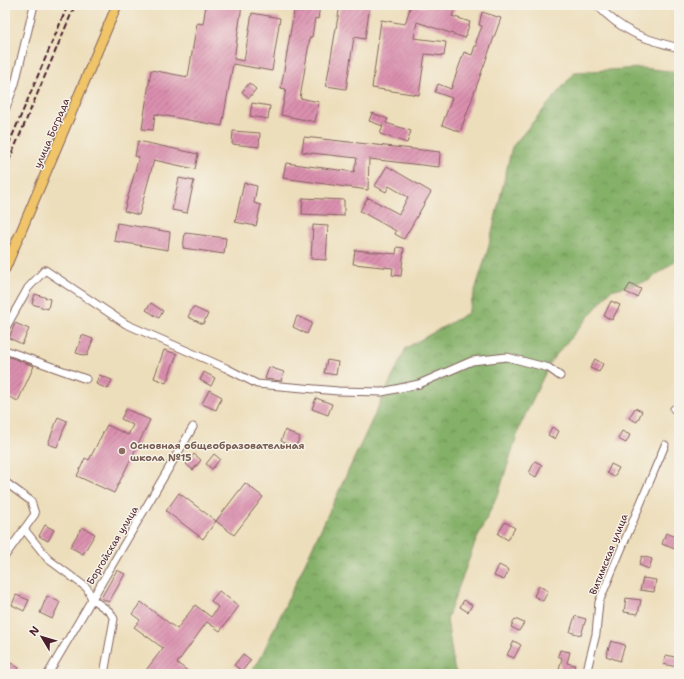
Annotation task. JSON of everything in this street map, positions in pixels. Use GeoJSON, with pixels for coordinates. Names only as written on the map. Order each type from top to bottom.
{"type":"FeatureCollection","features":[{"type":"Feature","properties":{"kind":"main road","name":"улица Бограда"},"geometry":{"type":"LineString","coordinates":[[5,269],[117,5]]}},
{"type":"Feature","properties":{"kind":"street"},"geometry":{"type":"LineString","coordinates":[[5,110],[15,84],[34,5]]}},
{"type":"Feature","properties":{"kind":"street"},"geometry":{"type":"LineString","coordinates":[[597,5],[620,27],[650,40],[679,48]]}},
{"type":"Feature","properties":{"kind":"street"},"geometry":{"type":"LineString","coordinates":[[5,329],[28,288],[46,270],[126,324],[226,368],[257,384],[338,391],[382,392],[419,384],[472,361],[507,357],[549,368],[560,376]]}},
{"type":"Feature","properties":{"kind":"street"},"geometry":{"type":"LineString","coordinates":[[5,350],[86,379]]}},
{"type":"Feature","properties":{"kind":"street","name":"Боргойская улица"},"geometry":{"type":"LineString","coordinates":[[48,674],[193,427]]}},
{"type":"Feature","properties":{"kind":"street","name":"Витимская улица"},"geometry":{"type":"LineString","coordinates":[[586,674],[596,634],[599,602],[665,445]]}},
{"type":"Feature","properties":{"kind":"street"},"geometry":{"type":"LineString","coordinates":[[5,482],[31,501],[36,514],[5,556]]}},
{"type":"Feature","properties":{"kind":"street"},"geometry":{"type":"LineString","coordinates":[[24,529],[48,559],[87,588],[92,599],[110,612],[114,619],[104,674]]}},
{"type":"Feature","properties":{"kind":"green space"},"geometry":{"type":"Polygon","coordinates":[[[641,68],[679,72],[679,258],[648,281],[611,290],[551,361],[520,426],[499,492],[475,543],[447,619],[454,667],[457,674],[249,674],[259,661],[406,348],[468,313],[488,249],[512,147],[575,72],[641,68]]]}},
{"type":"Feature","properties":{"kind":"building"},"geometry":{"type":"Polygon","coordinates":[[[206,5],[242,5],[234,59],[244,61],[252,13],[280,18],[272,71],[233,64],[222,126],[155,114],[153,130],[142,129],[151,70],[188,77],[197,23],[203,24],[206,5]]]}},
{"type":"Feature","properties":{"kind":"building"},"geometry":{"type":"Polygon","coordinates":[[[295,5],[320,5],[318,19],[315,18],[312,37],[310,37],[300,98],[319,102],[315,122],[281,115],[286,89],[281,88],[295,5]]]}},
{"type":"Feature","properties":{"kind":"building"},"geometry":{"type":"Polygon","coordinates":[[[340,5],[370,5],[365,39],[354,37],[346,89],[326,86],[340,5]]]}},
{"type":"Feature","properties":{"kind":"building"},"geometry":{"type":"Polygon","coordinates":[[[411,5],[425,7],[426,5],[456,5],[452,16],[470,22],[465,38],[417,22],[414,38],[446,42],[444,56],[425,54],[419,95],[372,88],[381,20],[405,24],[411,5]]]}},
{"type":"Feature","properties":{"kind":"building"},"geometry":{"type":"Polygon","coordinates":[[[482,12],[501,18],[460,132],[442,125],[452,98],[435,92],[438,84],[451,89],[464,52],[472,55],[475,46],[477,46],[476,42],[482,26],[479,25],[482,12]]]}},
{"type":"Feature","properties":{"kind":"building"},"geometry":{"type":"Polygon","coordinates":[[[249,83],[256,89],[249,98],[242,92],[249,83]]]}},
{"type":"Feature","properties":{"kind":"building"},"geometry":{"type":"Polygon","coordinates":[[[252,103],[270,106],[268,119],[250,116],[252,103]]]}},
{"type":"Feature","properties":{"kind":"building"},"geometry":{"type":"Polygon","coordinates":[[[372,113],[388,119],[386,123],[411,131],[407,143],[380,134],[383,126],[369,121],[372,113]]]}},
{"type":"Feature","properties":{"kind":"building"},"geometry":{"type":"Polygon","coordinates":[[[233,131],[260,133],[259,147],[232,144],[233,131]]]}},
{"type":"Feature","properties":{"kind":"building"},"geometry":{"type":"Polygon","coordinates":[[[304,137],[440,152],[439,167],[369,159],[368,190],[283,178],[286,163],[354,172],[357,158],[302,152],[304,137]]]}},
{"type":"Feature","properties":{"kind":"building"},"geometry":{"type":"Polygon","coordinates":[[[138,141],[198,154],[195,169],[154,160],[139,215],[124,211],[139,157],[135,156],[138,141]]]}},
{"type":"Feature","properties":{"kind":"building"},"geometry":{"type":"Polygon","coordinates":[[[387,166],[431,192],[404,239],[395,234],[396,231],[360,211],[368,197],[368,199],[369,198],[399,214],[408,197],[389,186],[386,192],[375,186],[387,166]]]}},
{"type":"Feature","properties":{"kind":"building"},"geometry":{"type":"Polygon","coordinates":[[[179,178],[194,181],[187,213],[172,210],[179,178]]]}},
{"type":"Feature","properties":{"kind":"building"},"geometry":{"type":"Polygon","coordinates":[[[244,183],[257,186],[254,203],[261,205],[256,226],[235,222],[244,183]]]}},
{"type":"Feature","properties":{"kind":"building"},"geometry":{"type":"Polygon","coordinates":[[[303,198],[344,200],[344,216],[302,214],[303,198]]]}},
{"type":"Feature","properties":{"kind":"building"},"geometry":{"type":"Polygon","coordinates":[[[117,223],[170,232],[168,250],[114,241],[117,223]]]}},
{"type":"Feature","properties":{"kind":"building"},"geometry":{"type":"Polygon","coordinates":[[[313,225],[328,226],[326,260],[311,259],[313,225]]]}},
{"type":"Feature","properties":{"kind":"building"},"geometry":{"type":"Polygon","coordinates":[[[185,233],[226,238],[224,254],[183,248],[185,233]]]}},
{"type":"Feature","properties":{"kind":"building"},"geometry":{"type":"Polygon","coordinates":[[[397,247],[404,248],[401,276],[392,275],[393,268],[353,264],[355,250],[396,254],[397,247]]]}},
{"type":"Feature","properties":{"kind":"building"},"geometry":{"type":"Polygon","coordinates":[[[630,284],[641,289],[637,297],[625,292],[630,284]]]}},
{"type":"Feature","properties":{"kind":"building"},"geometry":{"type":"Polygon","coordinates":[[[35,294],[50,299],[48,309],[32,304],[35,294]]]}},
{"type":"Feature","properties":{"kind":"building"},"geometry":{"type":"Polygon","coordinates":[[[611,301],[620,305],[612,320],[604,316],[611,301]]]}},
{"type":"Feature","properties":{"kind":"building"},"geometry":{"type":"Polygon","coordinates":[[[151,303],[163,311],[159,318],[146,310],[151,303]]]}},
{"type":"Feature","properties":{"kind":"building"},"geometry":{"type":"Polygon","coordinates":[[[193,307],[208,314],[203,324],[188,317],[193,307]]]}},
{"type":"Feature","properties":{"kind":"building"},"geometry":{"type":"Polygon","coordinates":[[[297,316],[312,323],[307,334],[293,327],[297,316]]]}},
{"type":"Feature","properties":{"kind":"building"},"geometry":{"type":"Polygon","coordinates":[[[15,323],[29,329],[22,344],[9,338],[15,323]]]}},
{"type":"Feature","properties":{"kind":"building"},"geometry":{"type":"Polygon","coordinates":[[[82,335],[93,339],[87,356],[76,353],[82,335]]]}},
{"type":"Feature","properties":{"kind":"building"},"geometry":{"type":"Polygon","coordinates":[[[164,350],[177,354],[166,383],[154,378],[164,350]]]}},
{"type":"Feature","properties":{"kind":"building"},"geometry":{"type":"Polygon","coordinates":[[[7,356],[34,366],[18,401],[5,395],[7,356]]]}},
{"type":"Feature","properties":{"kind":"building"},"geometry":{"type":"Polygon","coordinates":[[[595,359],[603,364],[599,372],[590,368],[595,359]]]}},
{"type":"Feature","properties":{"kind":"building"},"geometry":{"type":"Polygon","coordinates":[[[327,360],[338,362],[336,375],[324,373],[327,360]]]}},
{"type":"Feature","properties":{"kind":"building"},"geometry":{"type":"Polygon","coordinates":[[[269,367],[284,372],[281,381],[265,379],[269,367]]]}},
{"type":"Feature","properties":{"kind":"building"},"geometry":{"type":"Polygon","coordinates":[[[204,372],[215,378],[211,386],[200,380],[204,372]]]}},
{"type":"Feature","properties":{"kind":"building"},"geometry":{"type":"Polygon","coordinates":[[[99,375],[112,380],[108,389],[96,384],[99,375]]]}},
{"type":"Feature","properties":{"kind":"building"},"geometry":{"type":"Polygon","coordinates":[[[209,390],[222,397],[216,410],[202,404],[209,390]]]}},
{"type":"Feature","properties":{"kind":"building"},"geometry":{"type":"Polygon","coordinates":[[[316,398],[332,404],[328,415],[312,409],[316,398]]]}},
{"type":"Feature","properties":{"kind":"building"},"geometry":{"type":"Polygon","coordinates":[[[635,408],[642,411],[637,422],[629,418],[635,408]]]}},
{"type":"Feature","properties":{"kind":"building"},"geometry":{"type":"Polygon","coordinates":[[[126,409],[150,420],[114,493],[77,476],[85,458],[89,460],[107,425],[128,435],[133,425],[121,419],[126,409]]]}},
{"type":"Feature","properties":{"kind":"building"},"geometry":{"type":"Polygon","coordinates":[[[58,417],[67,421],[57,447],[48,444],[58,417]]]}},
{"type":"Feature","properties":{"kind":"building"},"geometry":{"type":"Polygon","coordinates":[[[552,427],[559,431],[555,439],[548,435],[552,427]]]}},
{"type":"Feature","properties":{"kind":"building"},"geometry":{"type":"Polygon","coordinates":[[[285,430],[300,437],[295,448],[281,441],[285,430]]]}},
{"type":"Feature","properties":{"kind":"building"},"geometry":{"type":"Polygon","coordinates":[[[622,431],[630,435],[626,443],[618,439],[622,431]]]}},
{"type":"Feature","properties":{"kind":"building"},"geometry":{"type":"Polygon","coordinates":[[[194,454],[201,460],[193,470],[186,464],[194,454]]]}},
{"type":"Feature","properties":{"kind":"building"},"geometry":{"type":"Polygon","coordinates":[[[214,454],[220,459],[212,469],[206,464],[214,454]]]}},
{"type":"Feature","properties":{"kind":"building"},"geometry":{"type":"Polygon","coordinates":[[[535,461],[542,465],[536,477],[529,473],[535,461]]]}},
{"type":"Feature","properties":{"kind":"building"},"geometry":{"type":"Polygon","coordinates":[[[611,464],[619,468],[614,477],[607,473],[611,464]]]}},
{"type":"Feature","properties":{"kind":"building"},"geometry":{"type":"Polygon","coordinates":[[[245,483],[263,497],[234,535],[216,521],[245,483]]]}},
{"type":"Feature","properties":{"kind":"building"},"geometry":{"type":"Polygon","coordinates":[[[179,493],[216,521],[203,539],[166,511],[179,493]]]}},
{"type":"Feature","properties":{"kind":"building"},"geometry":{"type":"Polygon","coordinates":[[[505,522],[515,528],[508,540],[498,534],[505,522]]]}},
{"type":"Feature","properties":{"kind":"building"},"geometry":{"type":"Polygon","coordinates":[[[45,525],[54,530],[48,541],[39,536],[45,525]]]}},
{"type":"Feature","properties":{"kind":"building"},"geometry":{"type":"Polygon","coordinates":[[[82,527],[95,534],[83,554],[70,547],[82,527]]]}},
{"type":"Feature","properties":{"kind":"building"},"geometry":{"type":"Polygon","coordinates":[[[666,533],[679,538],[675,549],[662,544],[666,533]]]}},
{"type":"Feature","properties":{"kind":"building"},"geometry":{"type":"Polygon","coordinates":[[[642,556],[652,559],[649,569],[639,565],[642,556]]]}},
{"type":"Feature","properties":{"kind":"building"},"geometry":{"type":"Polygon","coordinates":[[[499,565],[509,570],[504,580],[494,576],[499,565]]]}},
{"type":"Feature","properties":{"kind":"building"},"geometry":{"type":"Polygon","coordinates":[[[117,570],[125,574],[109,602],[101,598],[117,570]]]}},
{"type":"Feature","properties":{"kind":"building"},"geometry":{"type":"Polygon","coordinates":[[[643,578],[656,580],[654,592],[640,590],[643,578]]]}},
{"type":"Feature","properties":{"kind":"building"},"geometry":{"type":"Polygon","coordinates":[[[539,586],[548,591],[543,601],[534,596],[539,586]]]}},
{"type":"Feature","properties":{"kind":"building"},"geometry":{"type":"Polygon","coordinates":[[[219,591],[239,606],[220,631],[207,622],[177,663],[192,674],[143,674],[163,648],[134,627],[140,620],[132,614],[141,602],[177,629],[195,605],[211,617],[218,607],[211,601],[219,591]]]}},
{"type":"Feature","properties":{"kind":"building"},"geometry":{"type":"Polygon","coordinates":[[[16,595],[29,600],[24,611],[12,605],[16,595]]]}},
{"type":"Feature","properties":{"kind":"building"},"geometry":{"type":"Polygon","coordinates":[[[47,596],[60,602],[52,619],[40,613],[47,596]]]}},
{"type":"Feature","properties":{"kind":"building"},"geometry":{"type":"Polygon","coordinates":[[[626,598],[641,600],[638,614],[624,612],[626,598]]]}},
{"type":"Feature","properties":{"kind":"building"},"geometry":{"type":"Polygon","coordinates":[[[464,600],[472,605],[468,612],[460,607],[464,600]]]}},
{"type":"Feature","properties":{"kind":"building"},"geometry":{"type":"Polygon","coordinates":[[[575,616],[586,619],[581,635],[570,632],[575,616]]]}},
{"type":"Feature","properties":{"kind":"building"},"geometry":{"type":"Polygon","coordinates":[[[515,619],[524,623],[519,631],[511,627],[515,619]]]}},
{"type":"Feature","properties":{"kind":"building"},"geometry":{"type":"Polygon","coordinates":[[[514,641],[521,645],[514,658],[507,655],[514,641]]]}},
{"type":"Feature","properties":{"kind":"building"},"geometry":{"type":"Polygon","coordinates":[[[611,641],[625,645],[620,661],[606,656],[611,641]]]}},
{"type":"Feature","properties":{"kind":"building"},"geometry":{"type":"Polygon","coordinates":[[[560,650],[570,652],[567,663],[575,665],[572,674],[558,674],[562,658],[558,656],[560,650]]]}},
{"type":"Feature","properties":{"kind":"building"},"geometry":{"type":"Polygon","coordinates":[[[243,654],[251,660],[242,671],[234,665],[243,654]]]}},
{"type":"Feature","properties":{"kind":"building"},"geometry":{"type":"Polygon","coordinates":[[[666,655],[679,658],[677,667],[663,664],[666,655]]]}},
{"type":"Feature","properties":{"kind":"building"},"geometry":{"type":"Polygon","coordinates":[[[11,663],[19,668],[16,674],[10,674],[6,671],[11,663]]]}},
{"type":"Feature","properties":{"kind":"railway"},"geometry":{"type":"LineString","coordinates":[[5,153],[68,5]]}},
{"type":"Feature","properties":{"kind":"railway"},"geometry":{"type":"LineString","coordinates":[[5,170],[75,5]]}},
{"type":"Feature","properties":{"kind":"place","name":"Основная общеобразовательная школа №15"},"geometry":{"type":"Point","coordinates":[122,451]}}]}
